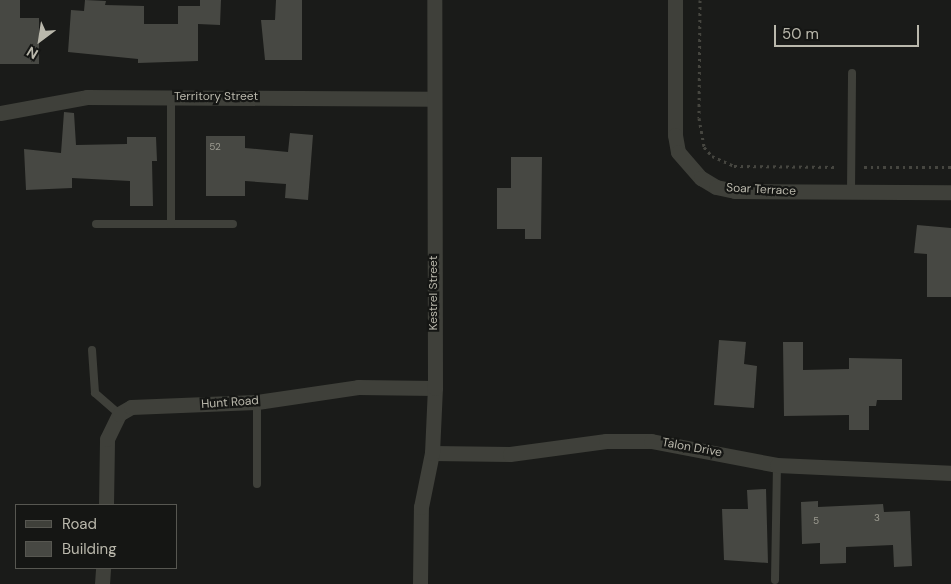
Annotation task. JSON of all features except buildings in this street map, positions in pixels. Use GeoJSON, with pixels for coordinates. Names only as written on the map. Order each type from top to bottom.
{"type":"FeatureCollection","features":[{"type":"Feature","properties":{"kind":"street","name":"Kestrel Street"},"geometry":{"type":"LineString","coordinates":[[420,584],[421,507],[432,453],[435,388],[434,0]]}},
{"type":"Feature","properties":{"kind":"street","name":"Soar Terrace"},"geometry":{"type":"LineString","coordinates":[[675,0],[674,135],[678,152],[688,167],[716,187],[735,191],[951,192]]}},
{"type":"Feature","properties":{"kind":"street","name":"Territory Street"},"geometry":{"type":"LineString","coordinates":[[0,114],[87,97],[433,99]]}},
{"type":"Feature","properties":{"kind":"street","name":"Hunt Road"},"geometry":{"type":"LineString","coordinates":[[119,414],[131,407],[148,405],[257,402],[358,387],[435,388]]}},
{"type":"Feature","properties":{"kind":"street"},"geometry":{"type":"LineString","coordinates":[[106,504],[107,439],[119,414]]}},
{"type":"Feature","properties":{"kind":"street","name":"Talon Drive"},"geometry":{"type":"LineString","coordinates":[[432,453],[510,454],[606,441],[651,441],[777,465],[951,473]]}},
{"type":"Feature","properties":{"kind":"street"},"geometry":{"type":"LineString","coordinates":[[102,584],[103,569]]}},
{"type":"Feature","properties":{"kind":"lane"},"geometry":{"type":"LineString","coordinates":[[851,192],[852,73]]}},
{"type":"Feature","properties":{"kind":"lane"},"geometry":{"type":"LineString","coordinates":[[171,97],[171,224]]}},
{"type":"Feature","properties":{"kind":"lane"},"geometry":{"type":"LineString","coordinates":[[96,224],[233,224]]}},
{"type":"Feature","properties":{"kind":"lane"},"geometry":{"type":"LineString","coordinates":[[92,350],[95,393],[119,414]]}},
{"type":"Feature","properties":{"kind":"lane"},"geometry":{"type":"LineString","coordinates":[[257,402],[257,484]]}},
{"type":"Feature","properties":{"kind":"lane"},"geometry":{"type":"LineString","coordinates":[[775,580],[777,465]]}},
{"type":"Feature","properties":{"kind":"path"},"geometry":{"type":"LineString","coordinates":[[700,0],[700,134],[712,156],[734,166],[951,167]]}}]}
